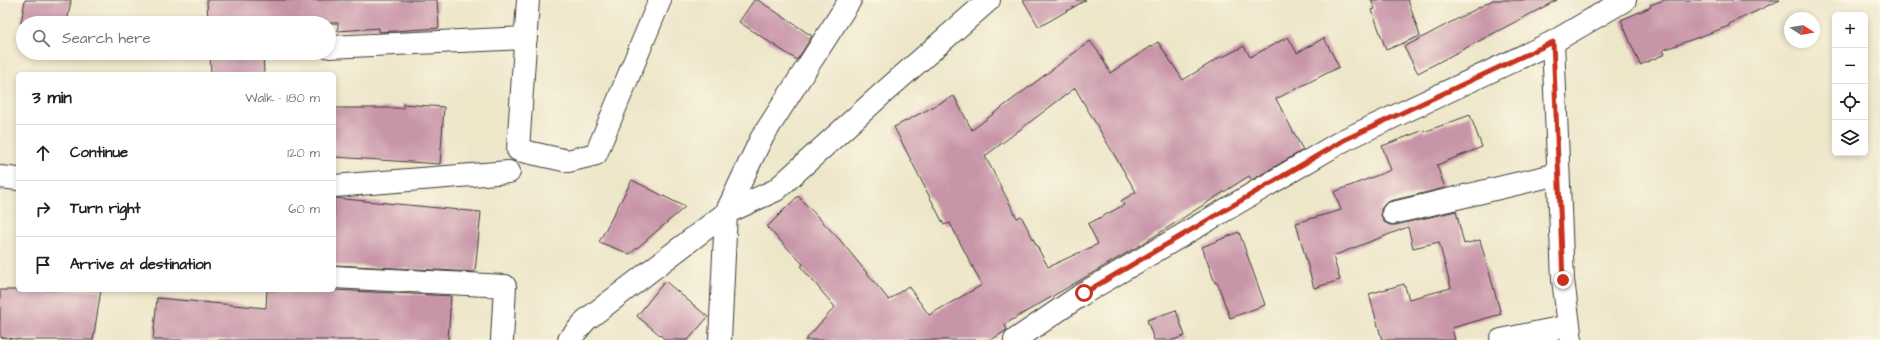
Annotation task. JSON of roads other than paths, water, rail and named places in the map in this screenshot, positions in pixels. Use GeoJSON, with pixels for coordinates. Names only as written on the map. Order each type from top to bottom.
{"type":"FeatureCollection","features":[{"type":"Feature","properties":{"kind":"street"},"geometry":{"type":"LineString","coordinates":[[528,0],[518,150],[568,162],[596,154],[660,0]]}},
{"type":"Feature","properties":{"kind":"street"},"geometry":{"type":"LineString","coordinates":[[720,340],[726,213],[761,139],[850,0]]}},
{"type":"Feature","properties":{"kind":"street"},"geometry":{"type":"LineString","coordinates":[[569,340],[586,320],[726,213],[776,190],[989,0]]}},
{"type":"Feature","properties":{"kind":"street"},"geometry":{"type":"LineString","coordinates":[[1015,340],[1084,293],[1344,140],[1553,42],[1625,0]]}},
{"type":"Feature","properties":{"kind":"street"},"geometry":{"type":"LineString","coordinates":[[336,47],[526,38]]}},
{"type":"Feature","properties":{"kind":"street"},"geometry":{"type":"LineString","coordinates":[[1501,340],[1570,333],[1563,280],[1553,42]]}},
{"type":"Feature","properties":{"kind":"street"},"geometry":{"type":"LineString","coordinates":[[336,186],[509,172]]}},
{"type":"Feature","properties":{"kind":"street"},"geometry":{"type":"LineString","coordinates":[[1393,213],[1558,174]]}},
{"type":"Feature","properties":{"kind":"street"},"geometry":{"type":"LineString","coordinates":[[0,177],[16,179]]}},
{"type":"Feature","properties":{"kind":"street"},"geometry":{"type":"LineString","coordinates":[[336,277],[505,286],[502,340]]}}]}
